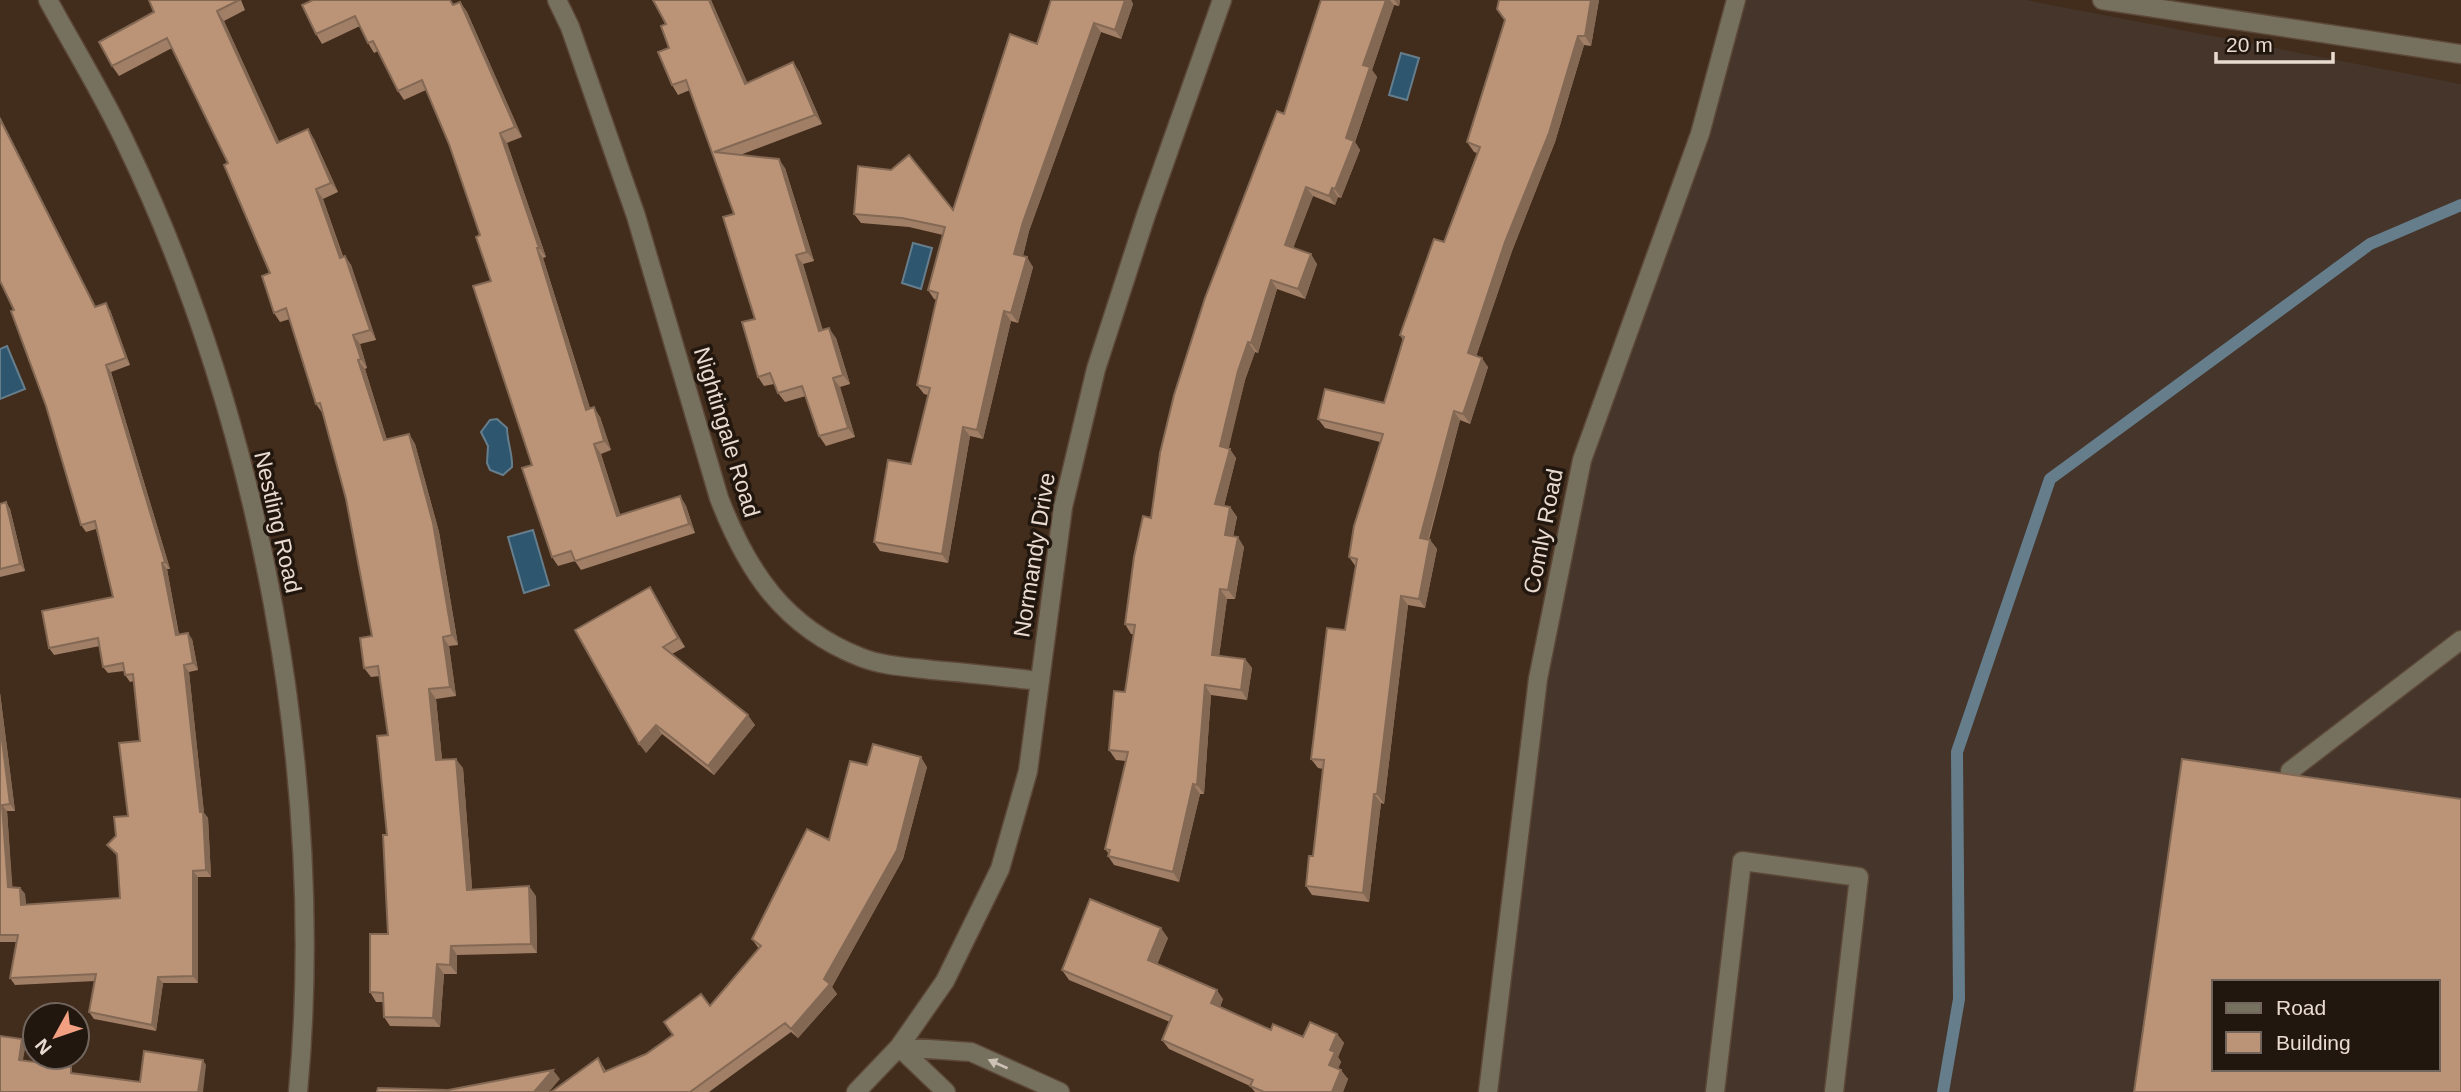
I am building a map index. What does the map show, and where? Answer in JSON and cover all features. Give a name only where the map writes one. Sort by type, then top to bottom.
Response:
[{"type":"street","name":"Nestling Road","points":[[48,0],[128,146],[196,312],[245,478],[274,619],[296,764],[305,926],[298,1092]]},
{"type":"street","name":"Nightingale Road","points":[[557,0],[570,27],[636,216],[719,498],[733,534],[755,575],[783,610],[827,641],[861,658],[893,665],[1040,681]]},
{"type":"street","name":"Normandy Drive","points":[[856,1092],[899,1047],[945,981],[1000,869],[1028,771],[1063,507],[1096,369],[1146,215],[1222,0]]},
{"type":"street","name":"Comly Road","points":[[1488,1092],[1538,679],[1582,460],[1700,134],[1736,0]]},
{"type":"street","points":[[2102,0],[2461,54]]},
{"type":"street","points":[[2290,771],[2461,640]]},
{"type":"street","points":[[1715,1092],[1742,861],[1859,877],[1834,1092]]},
{"type":"street","points":[[899,1047],[946,1092]]},
{"type":"street","points":[[899,1047],[971,1052],[1060,1092]]},
{"type":"shaded area","points":[[1736,0],[2026,0],[2461,84],[2461,1092],[1488,1092],[1538,679],[1582,460]]},
{"type":"water","points":[[1401,53],[1419,58],[1407,100],[1389,95]]},
{"type":"water","points":[[913,243],[932,248],[921,289],[902,283]]},
{"type":"water","points":[[7,346],[25,389],[0,399],[0,349]]},
{"type":"water","points":[[497,419],[507,428],[512,458],[512,467],[503,475],[490,470],[487,463],[488,446],[481,432],[490,420]]},
{"type":"water","points":[[533,530],[549,585],[524,593],[508,537]]},
{"type":"building","points":[[149,0],[239,0],[217,11],[277,143],[308,129],[331,183],[316,189],[340,258],[345,256],[370,330],[353,335],[361,359],[358,360],[384,440],[409,434],[433,523],[452,635],[443,637],[450,687],[429,689],[436,760],[456,759],[467,890],[529,886],[531,944],[451,946],[450,965],[437,964],[433,1018],[384,1017],[383,993],[370,992],[370,934],[388,934],[383,835],[387,835],[377,736],[388,735],[378,666],[364,668],[360,638],[372,636],[346,499],[320,403],[316,404],[286,308],[274,313],[262,276],[270,273],[224,165],[228,163],[167,38],[112,66],[99,42],[154,12]]},
{"type":"building","points":[[313,0],[450,0],[453,5],[460,2],[515,127],[500,133],[539,248],[586,410],[594,407],[604,441],[594,444],[617,516],[680,496],[689,524],[575,561],[571,551],[552,557],[522,468],[532,465],[473,286],[491,281],[476,237],[480,235],[449,144],[422,80],[398,91],[373,41],[368,43],[355,16],[316,34],[302,5]]},
{"type":"building","points":[[653,0],[709,0],[745,84],[793,62],[815,115],[714,152],[779,159],[807,252],[796,255],[819,331],[829,328],[843,375],[833,378],[848,428],[819,436],[802,386],[778,393],[770,373],[758,377],[742,322],[755,319],[723,217],[734,214],[686,80],[672,85],[658,52],[669,48],[661,26],[666,24]]},
{"type":"building","points":[[1051,0],[1125,0],[1115,30],[1094,23],[1023,222],[1014,254],[1027,257],[1011,313],[1004,311],[977,430],[963,427],[942,554],[874,542],[888,460],[911,464],[930,388],[917,385],[938,293],[928,290],[945,227],[902,218],[854,214],[858,166],[891,170],[909,155],[953,210],[1010,34],[1037,44]]},
{"type":"building","points":[[1321,0],[1386,0],[1363,65],[1370,67],[1346,138],[1354,141],[1335,189],[1332,188],[1329,196],[1306,187],[1285,245],[1311,254],[1298,289],[1271,280],[1251,343],[1248,342],[1238,371],[1220,446],[1230,449],[1215,504],[1230,507],[1225,535],[1238,537],[1228,590],[1220,589],[1212,655],[1245,659],[1241,690],[1205,685],[1197,785],[1193,784],[1173,872],[1108,856],[1110,850],[1105,849],[1128,752],[1109,750],[1114,691],[1125,692],[1135,625],[1125,624],[1134,557],[1143,516],[1151,518],[1160,453],[1174,395],[1205,298],[1277,111],[1284,114]]},
{"type":"building","points":[[1499,0],[1591,0],[1585,36],[1578,36],[1549,133],[1505,242],[1468,353],[1482,358],[1463,414],[1454,411],[1420,538],[1430,540],[1419,599],[1401,596],[1363,893],[1306,886],[1309,856],[1313,856],[1324,760],[1311,759],[1327,628],[1345,630],[1357,559],[1349,557],[1354,526],[1383,434],[1318,419],[1325,389],[1384,403],[1404,337],[1400,335],[1434,239],[1444,242],[1480,147],[1467,142],[1505,20],[1497,9]]},
{"type":"building","points":[[0,119],[95,307],[106,303],[126,358],[106,365],[165,562],[162,563],[176,635],[188,633],[193,663],[184,665],[200,812],[203,812],[206,870],[193,871],[193,976],[158,977],[152,1025],[91,1012],[96,974],[10,978],[18,935],[0,935],[0,724],[10,804],[2,805],[8,887],[20,888],[21,905],[120,898],[117,854],[107,845],[116,836],[114,817],[128,816],[119,743],[140,741],[133,674],[125,675],[123,663],[103,667],[98,638],[49,648],[42,611],[113,597],[95,521],[81,525],[46,406],[11,311],[14,310],[0,281]]},
{"type":"building","points":[[6,502],[20,564],[0,569],[0,504]]},
{"type":"building","points":[[650,587],[678,638],[663,647],[748,715],[708,766],[656,725],[639,744],[575,630]]},
{"type":"building","points":[[873,744],[921,757],[897,850],[824,979],[830,984],[791,1029],[785,1023],[690,1092],[551,1092],[598,1058],[604,1072],[646,1054],[673,1035],[664,1022],[701,994],[710,1006],[761,946],[752,939],[807,829],[829,840],[850,761],[867,765]]},
{"type":"building","points":[[2182,759],[2461,799],[2461,1092],[2134,1092]]},
{"type":"building","points":[[1090,899],[1161,928],[1148,960],[1217,990],[1211,1003],[1271,1030],[1273,1024],[1303,1037],[1310,1022],[1337,1034],[1330,1050],[1335,1052],[1329,1065],[1341,1070],[1332,1092],[1264,1092],[1250,1086],[1253,1080],[1162,1040],[1172,1016],[1062,970]]},
{"type":"building","points":[[0,1036],[21,1039],[21,1071],[71,1071],[140,1082],[144,1051],[203,1060],[198,1092],[0,1092]]},
{"type":"building","points":[[553,1070],[534,1092],[377,1092],[378,1088],[448,1090]]},
{"type":"waterway","points":[[1943,1092],[1959,999],[1957,752],[2050,479],[2370,244],[2461,205]]}]
